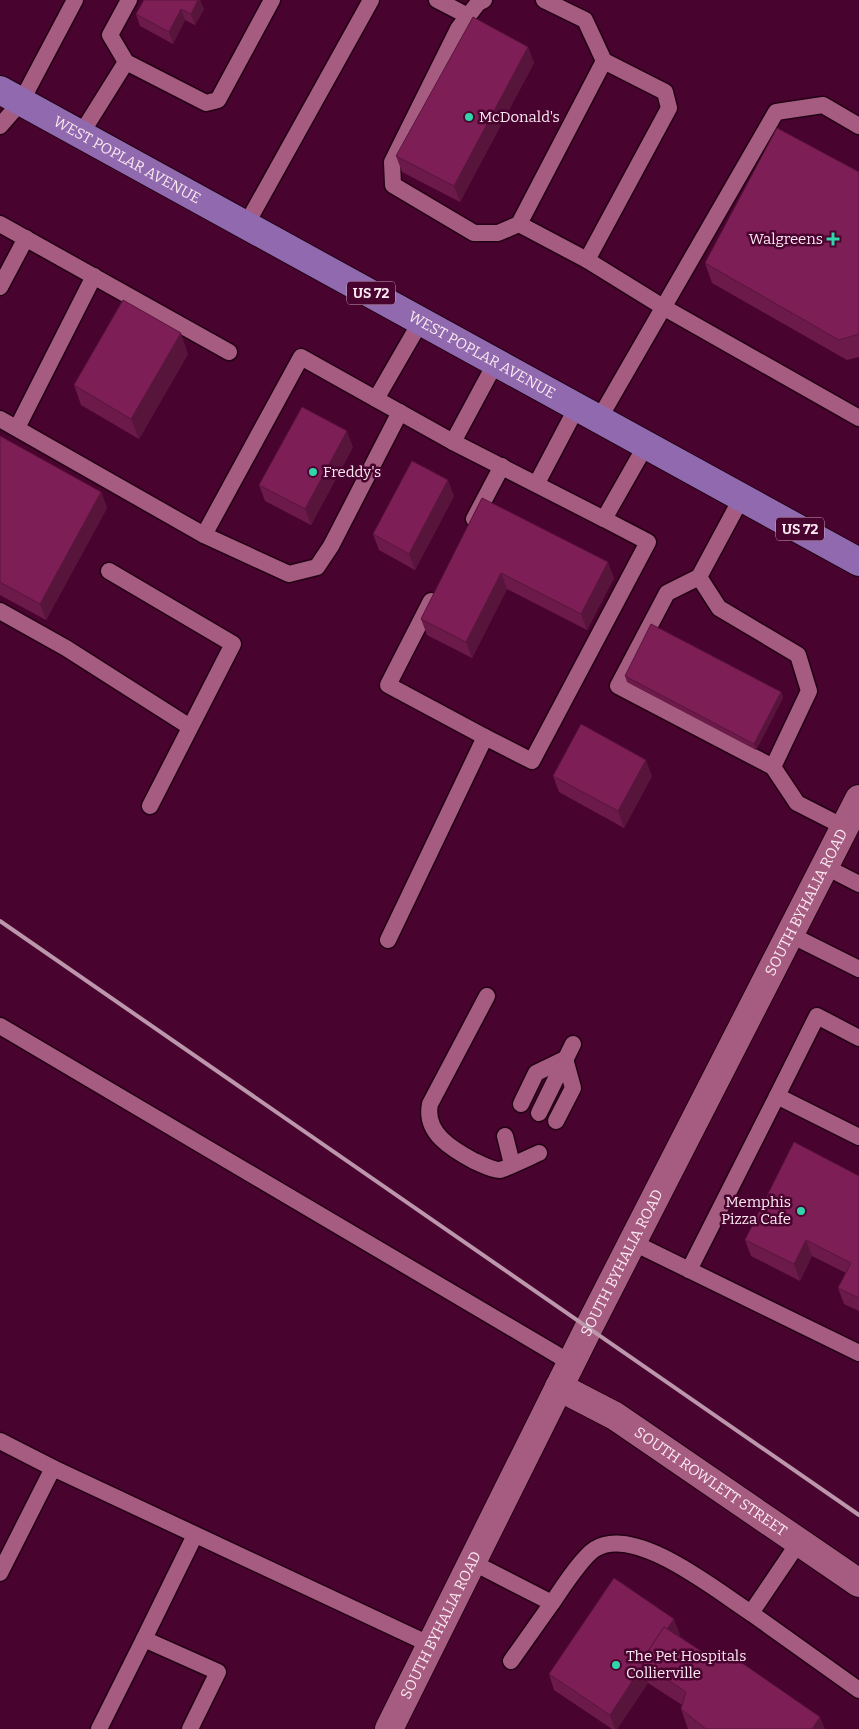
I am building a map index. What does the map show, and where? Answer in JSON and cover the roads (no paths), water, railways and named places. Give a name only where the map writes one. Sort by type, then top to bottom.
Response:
[{"type":"main road","name":"WEST POPLAR AVENUE","points":[[11,96],[859,562]]},
{"type":"main road","name":"SOUTH BYHALIA ROAD","points":[[389,1729],[632,1242],[859,799]]},
{"type":"main road","name":"SOUTH ROWLETT STREET","points":[[559,1387],[615,1416],[859,1583]]},
{"type":"lane","points":[[0,126],[11,96],[75,0]]},
{"type":"lane","points":[[129,0],[110,35],[126,62],[206,103],[218,100],[272,0]]},
{"type":"lane","points":[[246,225],[371,0]]},
{"type":"lane","points":[[437,0],[468,16]]},
{"type":"lane","points":[[484,0],[478,3],[458,29],[392,162],[393,185],[474,233],[498,233],[519,224],[604,61]]},
{"type":"lane","points":[[544,0],[585,20],[604,61],[665,92],[669,108],[587,260]]},
{"type":"lane","points":[[81,134],[126,62]]},
{"type":"lane","points":[[537,483],[663,307],[776,112],[823,105],[859,126]]},
{"type":"lane","points":[[0,224],[229,352]]},
{"type":"lane","points":[[519,224],[587,260],[663,307],[859,418]]},
{"type":"lane","points":[[0,287],[26,238]]},
{"type":"lane","points":[[17,428],[94,276]]},
{"type":"lane","points":[[376,399],[421,321]]},
{"type":"lane","points":[[204,535],[301,357],[453,442],[537,483],[648,542],[532,761],[388,685],[438,588]]},
{"type":"lane","points":[[453,442],[496,362]]},
{"type":"lane","points":[[0,419],[204,535],[289,574],[317,567],[331,546],[400,412]]},
{"type":"lane","points":[[604,519],[646,445]]},
{"type":"lane","points":[[465,536],[502,466]]},
{"type":"lane","points":[[742,497],[699,577],[667,593],[618,686],[773,767],[797,803],[844,827]]},
{"type":"lane","points":[[109,571],[233,644],[150,806]]},
{"type":"lane","points":[[699,577],[719,608],[798,655],[809,691],[773,767]]},
{"type":"lane","points":[[0,611],[66,648],[190,727]]},
{"type":"lane","points":[[388,940],[485,737]]},
{"type":"lane","points":[[824,866],[859,884]]},
{"type":"lane","points":[[789,934],[859,969]]},
{"type":"lane","points":[[487,996],[430,1104],[428,1114],[431,1125],[453,1150],[486,1167],[500,1170],[539,1154]]},
{"type":"lane","points":[[689,1270],[817,1016],[859,1038]]},
{"type":"lane","points":[[0,1026],[571,1363]]},
{"type":"lane","points":[[538,1113],[573,1044]]},
{"type":"lane","points":[[521,1104],[536,1073],[565,1059]]},
{"type":"lane","points":[[556,1121],[573,1088],[565,1059]]},
{"type":"lane","points":[[777,1096],[859,1137]]},
{"type":"lane","points":[[505,1136],[512,1164]]},
{"type":"lane","points":[[512,1164],[523,1144]]},
{"type":"lane","points":[[632,1242],[859,1353]]},
{"type":"lane","points":[[0,1441],[53,1468],[431,1645]]},
{"type":"lane","points":[[0,1573],[53,1468]]},
{"type":"lane","points":[[99,1729],[195,1535]]},
{"type":"lane","points":[[750,1613],[798,1542]]},
{"type":"lane","points":[[511,1661],[579,1565],[594,1549],[613,1543],[632,1545],[672,1560],[859,1690]]},
{"type":"lane","points":[[472,1562],[552,1603]]},
{"type":"lane","points":[[144,1639],[218,1672],[190,1729]]},
{"type":"railway","points":[[0,921],[859,1515]]},
{"type":"place","name":"McDonald's","points":[[469,117]]},
{"type":"place","name":"Walgreens","points":[[833,239]]},
{"type":"place","name":"Freddy's","points":[[313,472]]},
{"type":"place","name":"Memphis Pizza Cafe","points":[[801,1211]]},
{"type":"place","name":"The Pet Hospitals Collierville","points":[[616,1665]]}]
